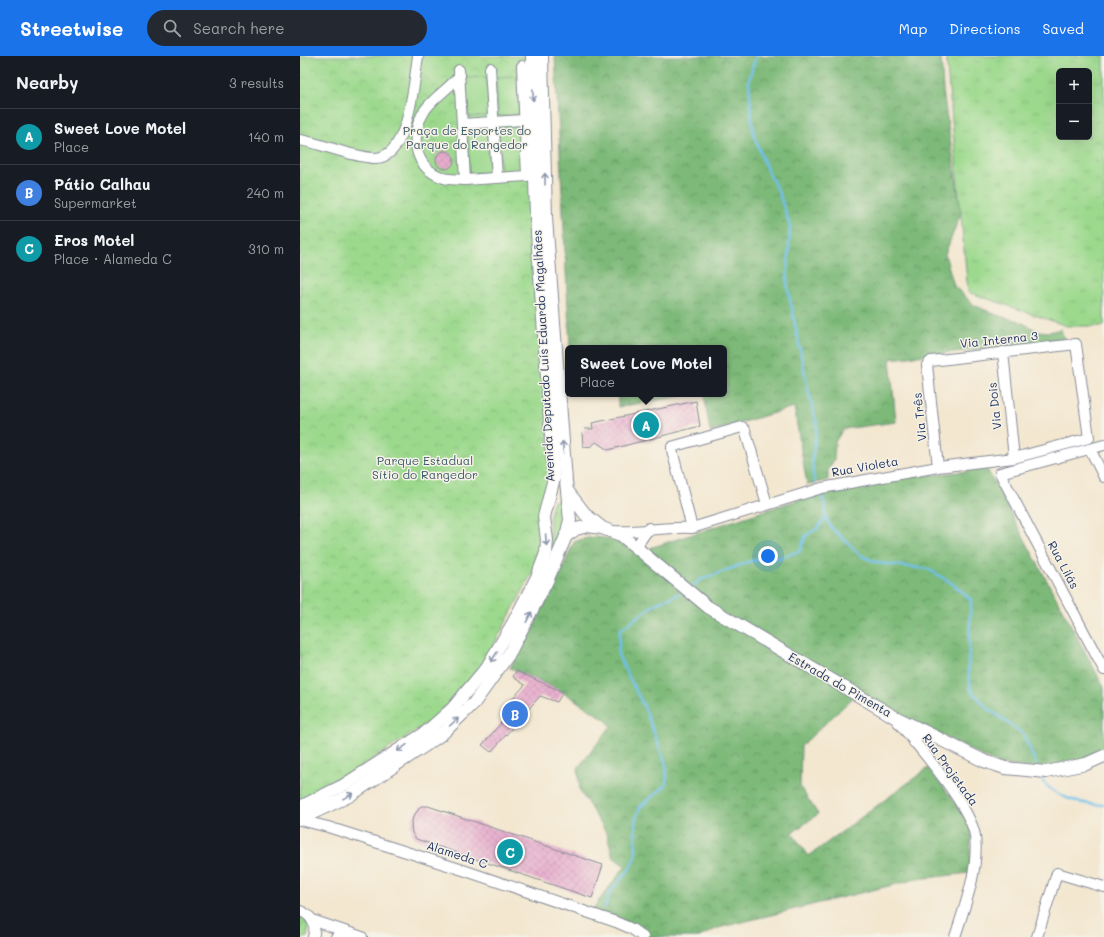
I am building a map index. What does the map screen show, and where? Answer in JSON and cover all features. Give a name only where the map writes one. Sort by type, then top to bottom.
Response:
[{"type":"main road","name":"Avenida Deputado Luís Eduardo Magalhães","points":[[300,807],[344,785],[425,733],[452,709],[467,693],[498,651],[537,576],[547,547],[544,517],[554,478],[536,218],[532,56]]},
{"type":"main road","name":"Avenida Deputado Luís Eduardo Magalhães","points":[[300,820],[322,810],[367,785],[443,733],[474,703],[509,654],[547,581],[566,536],[569,523],[570,506],[566,486],[546,218],[542,56]]},
{"type":"main road","name":"Estrada do Pimenta","points":[[566,486],[579,507],[608,529],[628,539],[683,588],[708,607],[893,716],[991,764],[1024,771],[1046,772],[1063,770],[1086,764],[1104,756]]},
{"type":"main road","points":[[548,502],[553,496],[560,496],[566,500],[570,506]]},
{"type":"main road","name":"Estrada do Pimenta","points":[[566,536],[583,527],[608,529]]},
{"type":"main road","points":[[915,742],[916,734],[927,733]]},
{"type":"street","points":[[300,140],[366,157],[383,157],[392,152],[400,141],[406,124],[418,56]]},
{"type":"street","points":[[465,180],[460,72],[449,88],[425,110],[418,125],[415,144],[417,154],[423,166],[433,173],[445,178],[465,180],[527,176],[522,66]]},
{"type":"street","points":[[490,68],[497,178]]},
{"type":"street","points":[[462,124],[524,120]]},
{"type":"street","name":"Via Interna 3","points":[[927,365],[931,361],[1076,344],[1088,438]]},
{"type":"street","name":"Via Dois","points":[[1003,352],[1014,458]]},
{"type":"street","name":"Via Três","points":[[927,365],[938,467]]},
{"type":"street","points":[[692,528],[672,450],[672,447],[675,446],[742,427],[745,430],[767,504]]},
{"type":"street","name":"Rua Violeta","points":[[608,529],[629,531],[649,528],[692,528],[822,488],[938,467],[1014,458],[1088,438]]},
{"type":"street","points":[[1104,445],[1090,449],[1104,477]]},
{"type":"street","name":"Rua Lilás","points":[[1090,449],[1000,472],[1104,670]]},
{"type":"street","points":[[638,548],[640,541],[649,528]]},
{"type":"street","name":"Rua Projetada","points":[[893,716],[915,742],[961,804],[972,824],[975,836],[974,867],[955,937]]},
{"type":"street","points":[[322,810],[320,820],[328,827]]},
{"type":"street","name":"Alameda C","points":[[300,820],[328,827],[616,922],[632,929],[643,937]]},
{"type":"street","points":[[1037,937],[1057,873],[1104,887]]},
{"type":"street","points":[[300,911],[308,915],[312,920],[314,926],[313,937]]},
{"type":"street","points":[[312,920],[362,937]]},
{"type":"street","points":[[336,937],[362,937]]},
{"type":"green space","name":"Parque Estadual Sítio do Rangedor","points":[[300,56],[526,56],[551,478],[541,525],[539,560],[481,669],[434,719],[327,789],[300,801]]},
{"type":"green space","points":[[555,56],[941,56],[943,91],[961,213],[945,254],[954,286],[974,305],[999,316],[1019,321],[1038,331],[1049,332],[1061,329],[1064,340],[890,359],[896,422],[843,429],[835,442],[834,460],[828,470],[828,480],[807,485],[794,407],[710,432],[704,397],[727,397],[727,345],[570,345]]},
{"type":"green space","points":[[946,56],[1104,56],[1104,326],[1067,326],[968,292]]},
{"type":"green space","points":[[518,76],[520,115],[498,116],[496,77]]},
{"type":"green space","points":[[487,77],[489,116],[467,117],[465,78]]},
{"type":"green space","points":[[520,125],[522,173],[501,174],[498,127]]},
{"type":"green space","points":[[487,128],[490,172],[469,173],[467,129]]},
{"type":"green space","points":[[618,397],[676,397],[618,407]]},
{"type":"green space","points":[[987,469],[1104,687],[1104,750],[1074,762],[1047,769],[1000,765],[858,693],[801,746],[800,787],[818,814],[792,833],[809,856],[928,768],[966,816],[971,830],[970,873],[917,879],[718,928],[699,937],[650,937],[634,925],[592,910],[625,866],[613,857],[607,834],[580,791],[578,768],[611,726],[607,721],[563,692],[510,668],[555,586],[574,542],[599,537],[622,544],[638,554],[653,547],[810,496],[901,478]]},
{"type":"green space","points":[[558,500],[562,502],[564,518],[548,567],[550,516],[553,502]]},
{"type":"green space","points":[[300,916],[305,919],[309,926],[307,937],[300,937]]},
{"type":"building","points":[[441,151],[449,151],[454,156],[452,167],[449,169],[441,169],[436,164],[436,156]]},
{"type":"building","points":[[696,401],[700,426],[608,450],[596,442],[592,446],[583,447],[582,432],[585,429],[593,429],[592,423]]},
{"type":"building","points":[[516,671],[563,692],[557,702],[540,696],[491,752],[482,745],[507,716],[501,711],[525,685],[513,677]]},
{"type":"building","points":[[421,806],[428,806],[603,865],[592,898],[416,839],[412,833],[411,826],[413,817]]},
{"type":"waterway","points":[[756,56],[749,79],[754,136],[767,170],[779,193],[790,226],[787,284],[808,390],[817,425],[812,460],[815,482]]},
{"type":"waterway","points":[[693,586],[700,580],[751,561],[779,558],[800,551],[806,535],[817,529],[826,517],[825,506],[821,495]]},
{"type":"waterway","points":[[826,517],[830,526],[860,555],[878,563],[928,569],[953,584],[971,600],[968,667],[971,691],[990,710],[1023,734],[1036,764]]},
{"type":"waterway","points":[[605,907],[609,893],[629,870],[636,855],[635,821],[640,807],[665,786],[667,777],[666,765],[645,709],[618,655],[620,630],[655,604],[679,594]]},
{"type":"waterway","points":[[1041,777],[1045,784],[1060,795],[1078,801],[1096,805],[1104,805]]},
{"type":"place","name":"Sweet Love Motel","points":[[646,425]]},
{"type":"place","name":"Pátio Calhau","points":[[515,714]]},
{"type":"place","name":"Eros Motel","points":[[510,852]]},
{"type":"park label","name":"Praça de Esportes do Parque do Rangedor","points":[[467,138]]}]
